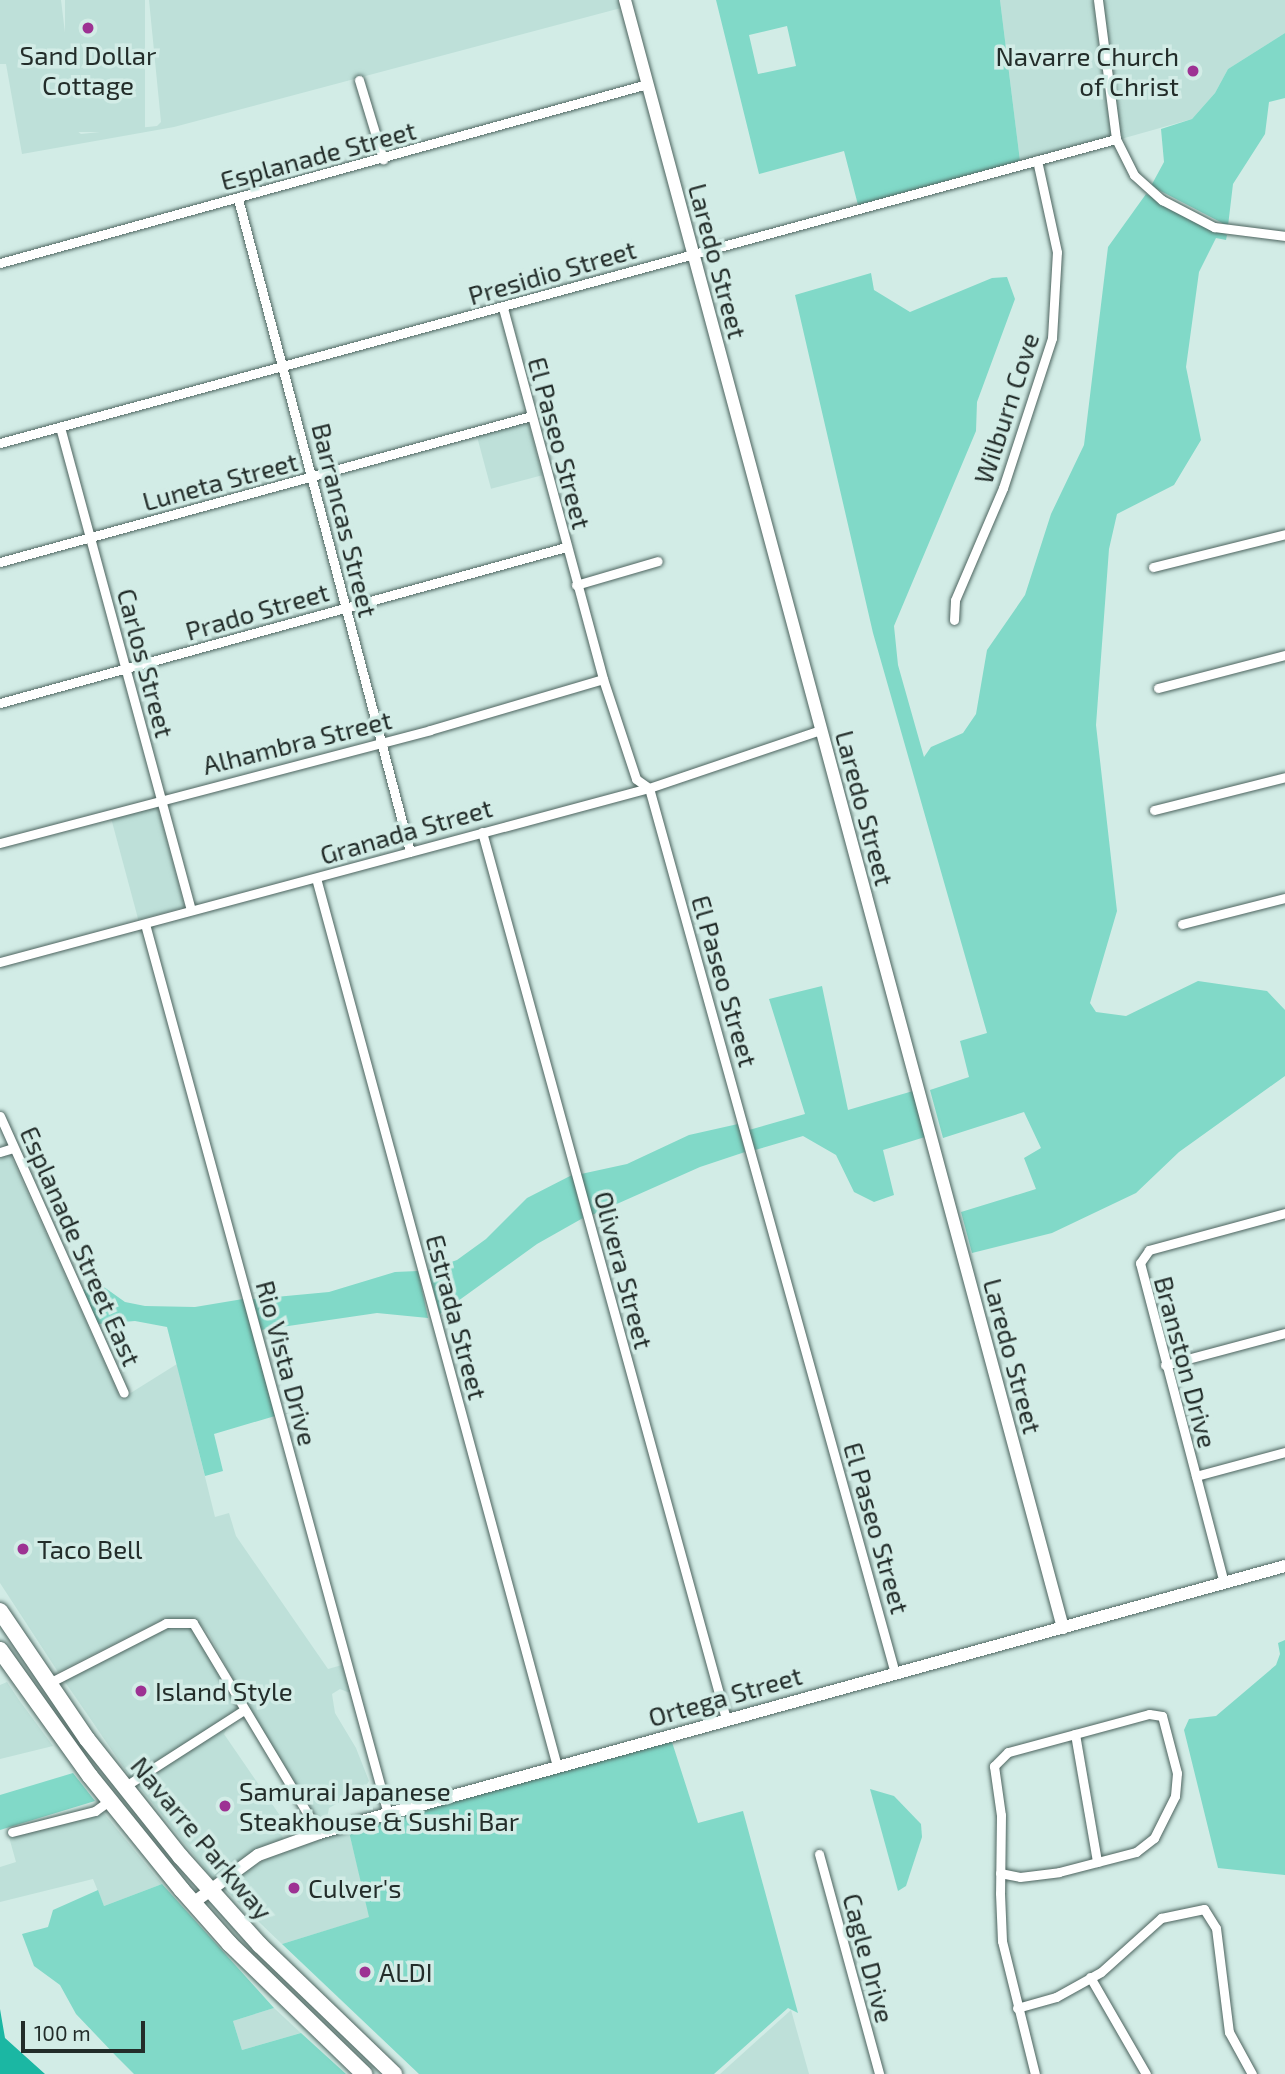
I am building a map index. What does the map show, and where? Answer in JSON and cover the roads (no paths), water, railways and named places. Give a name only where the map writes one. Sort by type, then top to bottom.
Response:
[{"type":"highway","name":"Navarre Parkway","points":[[0,1611],[47,1684],[124,1787],[208,1888],[394,2074]]},
{"type":"highway","name":"Navarre Parkway","points":[[0,1650],[109,1801],[193,1903],[364,2074]]},
{"type":"street","name":"Laredo Street","points":[[625,0],[1063,1628]]},
{"type":"street","points":[[1098,0],[1116,139],[1134,175],[1162,200],[1214,227],[1285,236]]},
{"type":"street","points":[[359,80],[383,159]]},
{"type":"street","name":"Esplanade Street","points":[[0,263],[383,159],[647,83]]},
{"type":"street","name":"Presidio Street","points":[[0,443],[1116,139]]},
{"type":"street","name":"Wilburn Cove","points":[[954,620],[955,600],[1003,488],[1052,338],[1057,252],[1037,160]]},
{"type":"street","name":"Barrancas Street","points":[[238,199],[410,852]]},
{"type":"street","name":"El Paseo Street","points":[[503,308],[603,678],[636,779],[649,788],[895,1673]]},
{"type":"street","name":"Luneta Street","points":[[0,562],[531,416]]},
{"type":"street","name":"Carlos Street","points":[[60,427],[191,910]]},
{"type":"street","points":[[1153,567],[1285,534]]},
{"type":"street","name":"Prado Street","points":[[0,703],[566,547]]},
{"type":"street","points":[[576,585],[658,561]]},
{"type":"street","points":[[1158,688],[1285,655]]},
{"type":"street","name":"Alhambra Street","points":[[0,843],[380,742],[603,678]]},
{"type":"street","name":"Granada Street","points":[[0,962],[649,788],[820,730]]},
{"type":"street","points":[[1154,810],[1285,777]]},
{"type":"street","name":"Olivera Street","points":[[482,832],[726,1719]]},
{"type":"street","name":"Estrada Street","points":[[316,878],[557,1766]]},
{"type":"street","points":[[1182,924],[1285,898]]},
{"type":"street","name":"Rio Vista Drive","points":[[145,924],[388,1814]]},
{"type":"street","name":"Esplanade Street East","points":[[0,1116],[124,1394]]},
{"type":"street","points":[[0,1152],[13,1148]]},
{"type":"street","name":"Branston Drive","points":[[1224,1583],[1139,1269],[1149,1250],[1285,1213]]},
{"type":"street","points":[[1166,1365],[1285,1332]]},
{"type":"street","points":[[1196,1476],[1285,1452]]},
{"type":"street","name":"Ortega Street","points":[[193,1903],[208,1888],[258,1855],[319,1833],[1285,1566]]},
{"type":"street","points":[[47,1684],[166,1623],[183,1620],[192,1623],[205,1636],[244,1710],[319,1833]]},
{"type":"street","points":[[124,1787],[244,1710]]},
{"type":"street","points":[[1000,1873],[1037,1877],[1136,1852],[1154,1838],[1175,1796],[1177,1773],[1165,1723],[1157,1713],[1008,1752],[996,1761],[1002,1941],[1012,1991],[1035,2074]]},
{"type":"street","points":[[1075,1734],[1097,1862]]},
{"type":"street","points":[[12,1832],[95,1811],[109,1801]]},
{"type":"street","name":"Cagle Drive","points":[[819,1854],[879,2074]]},
{"type":"street","points":[[1017,2008],[1056,1997],[1090,1978],[1161,1918],[1204,1909],[1216,1928],[1229,2032],[1252,2074]]},
{"type":"street","points":[[1090,1978],[1146,2074]]},
{"type":"place","name":"Sand Dollar Cottage","points":[[88,28]]},
{"type":"place","name":"Navarre Church of Christ","points":[[1193,71]]},
{"type":"place","name":"Taco Bell","points":[[23,1549]]},
{"type":"place","name":"Island Style","points":[[141,1691]]},
{"type":"place","name":"Samurai Japanese Steakhouse & Sushi Bar","points":[[225,1806]]},
{"type":"place","name":"Culver's","points":[[294,1888]]},
{"type":"place","name":"ALDI","points":[[365,1972]]}]
